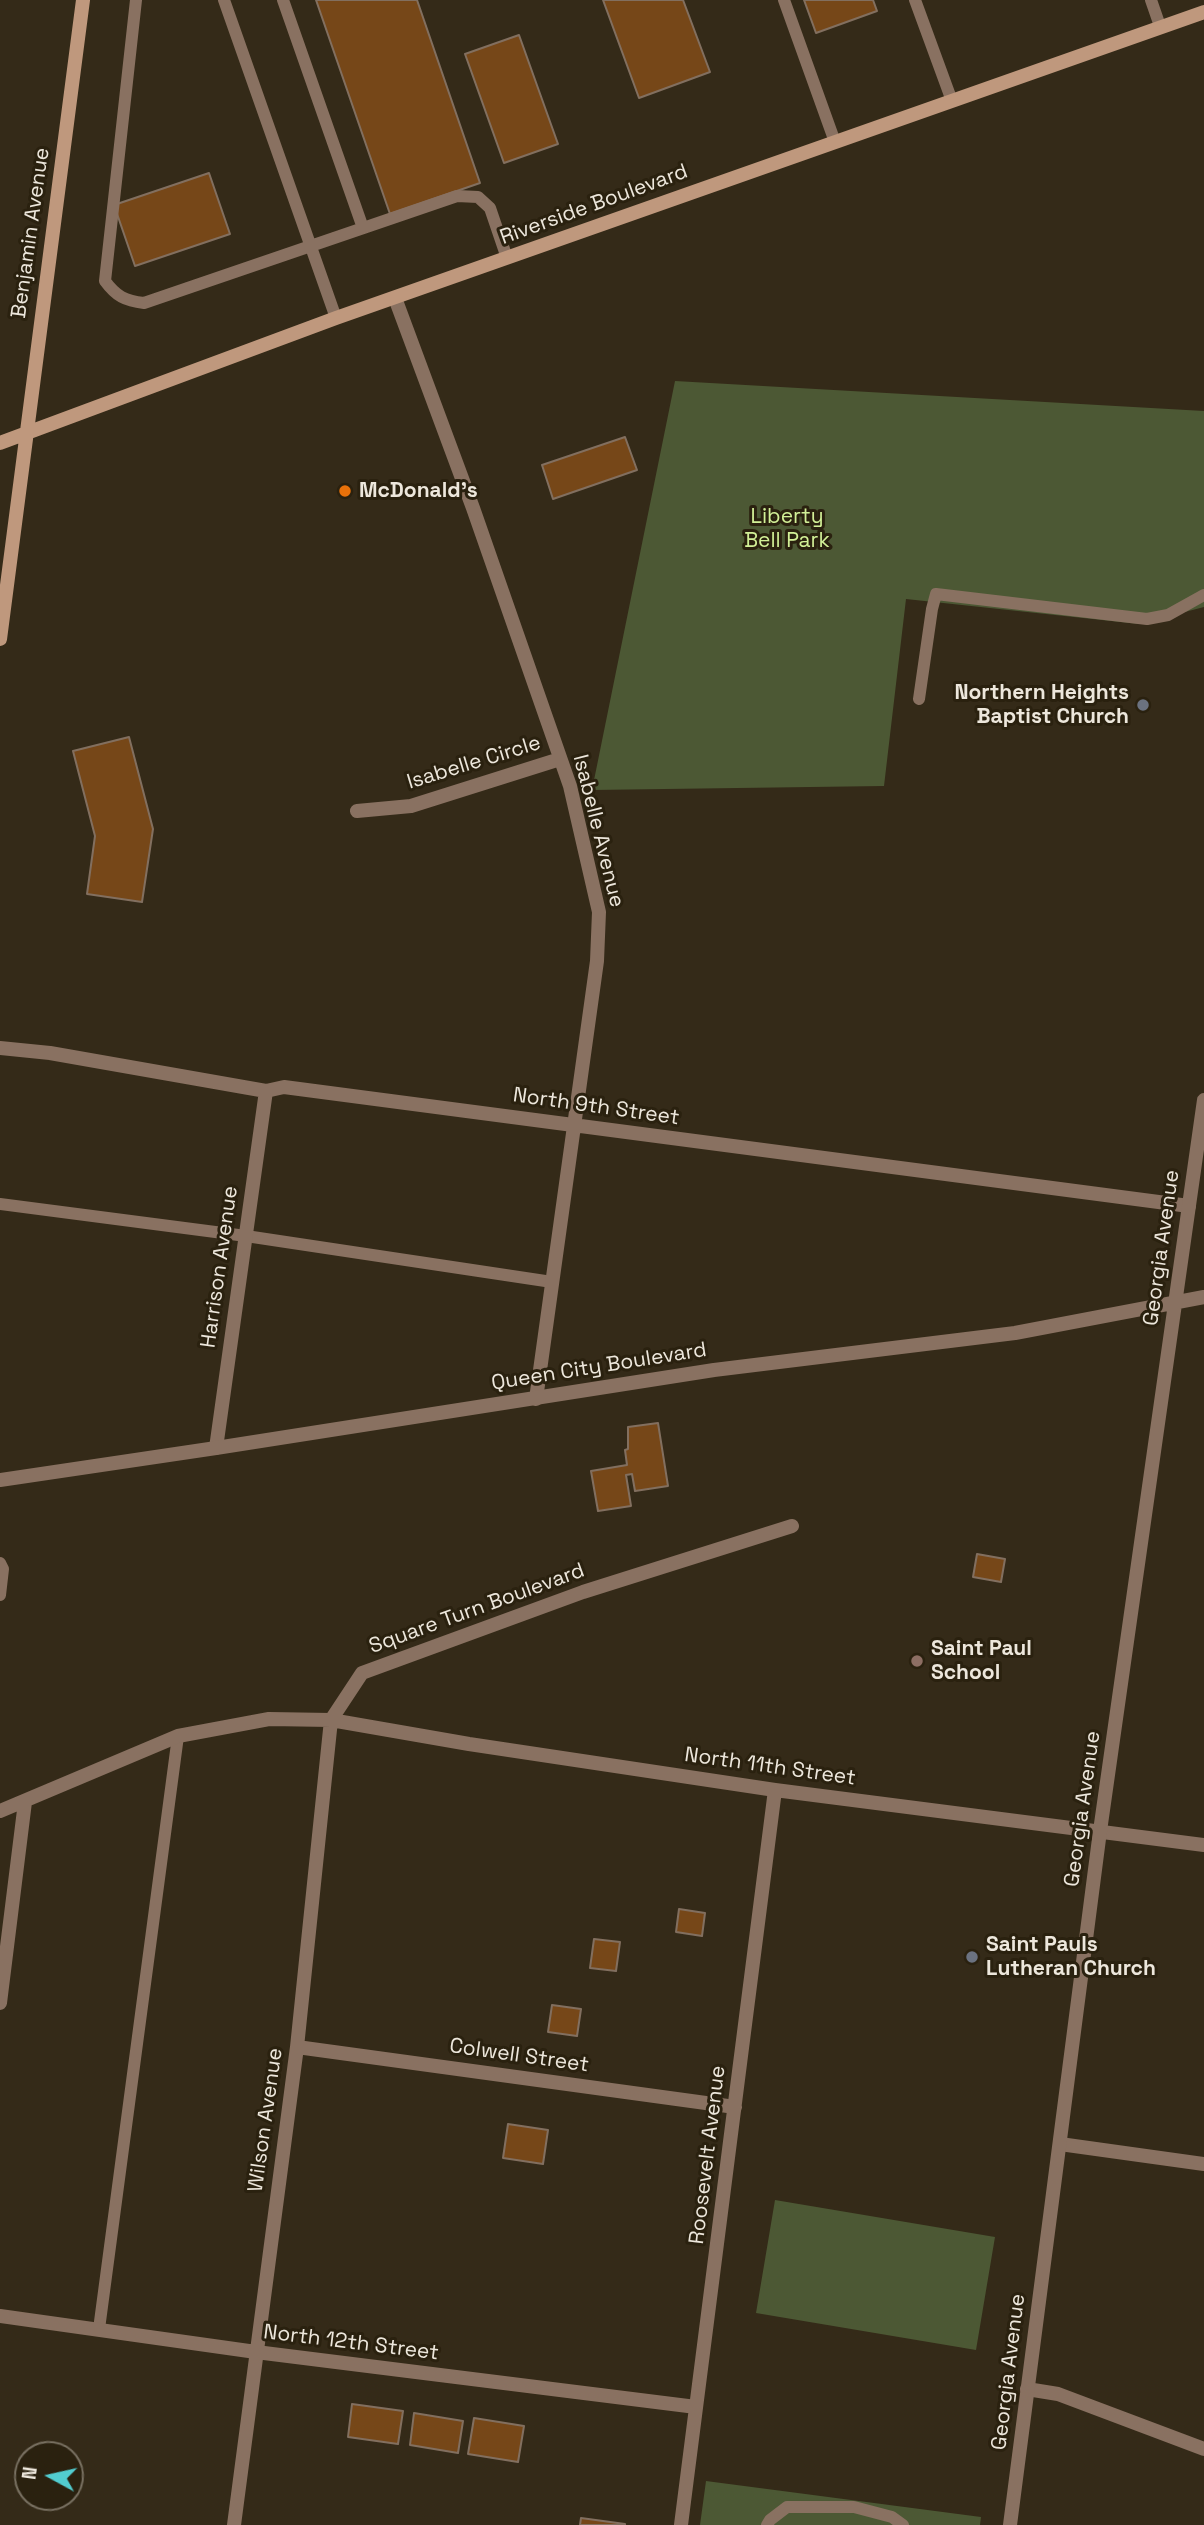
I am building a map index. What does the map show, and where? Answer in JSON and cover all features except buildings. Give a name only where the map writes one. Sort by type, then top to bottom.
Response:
[{"type":"main road","name":"Benjamin Avenue","points":[[0,639],[4,584],[83,0]]},
{"type":"main road","name":"Riverside Boulevard","points":[[0,443],[335,318],[1204,12]]},
{"type":"street","name":"Isabelle Avenue","points":[[395,298],[473,508],[570,786],[599,912],[597,961],[536,1399]]},
{"type":"street","name":"Isabelle Circle","points":[[357,811],[411,806],[560,759]]},
{"type":"street","name":"North 9th Street","points":[[0,1048],[50,1053],[266,1091],[284,1087],[1189,1206]]},
{"type":"street","name":"Harrison Avenue","points":[[216,1448],[266,1091]]},
{"type":"street","name":"Georgia Avenue","points":[[1010,2525],[1100,1831],[1204,1100]]},
{"type":"street","name":"Queen City Boulevard","points":[[0,1480],[714,1370],[1015,1333],[1204,1297]]},
{"type":"street","name":"Square Turn Boulevard","points":[[331,1720],[362,1673],[583,1592],[792,1526]]},
{"type":"street","points":[[0,1811],[178,1735],[269,1719],[331,1720]]},
{"type":"street","name":"North 11th Street","points":[[331,1720],[469,1744],[775,1790],[1204,1845]]},
{"type":"street","name":"Wilson Avenue","points":[[234,2525],[298,2047],[331,1720]]},
{"type":"street","name":"Roosevelt Avenue","points":[[681,2525],[775,1790]]},
{"type":"street","points":[[0,2003],[25,1802]]},
{"type":"street","name":"Colwell Street","points":[[298,2047],[735,2107]]},
{"type":"street","points":[[1060,2144],[1204,2164]]},
{"type":"street","name":"North 12th Street","points":[[0,2316],[256,2353],[696,2407]]},
{"type":"street","points":[[1027,2389],[1058,2394],[1204,2449]]},
{"type":"lane","points":[[136,0],[105,281],[114,293],[127,301],[144,303],[457,197],[478,197],[490,208],[507,258]]},
{"type":"lane","points":[[224,0],[335,318]]},
{"type":"lane","points":[[283,0],[363,228]]},
{"type":"lane","points":[[784,0],[835,142]]},
{"type":"lane","points":[[915,0],[952,101]]},
{"type":"lane","points":[[1150,0],[1160,26]]},
{"type":"lane","points":[[919,699],[936,594],[1147,619],[1168,615],[1204,595]]},
{"type":"lane","points":[[0,1204],[246,1236],[552,1282]]},
{"type":"lane","points":[[0,1563],[4,1569],[0,1595]]},
{"type":"lane","points":[[99,2329],[178,1735]]},
{"type":"lane","points":[[767,2525],[787,2507],[854,2507],[892,2517],[903,2525]]},
{"type":"green space","name":"Liberty Bell Park","points":[[675,381],[1204,411],[1204,607],[1139,624],[906,599],[884,786],[592,790]]},
{"type":"green space","points":[[775,2200],[995,2237],[976,2350],[756,2313]]},
{"type":"green space","points":[[706,2481],[981,2517],[980,2525],[700,2525]]},
{"type":"place","name":"McDonald's","points":[[345,491]]},
{"type":"place","name":"Northern Heights Baptist Church","points":[[1143,705]]},
{"type":"place","name":"Saint Paul School","points":[[917,1661]]},
{"type":"place","name":"Saint Pauls Lutheran Church","points":[[972,1957]]}]
